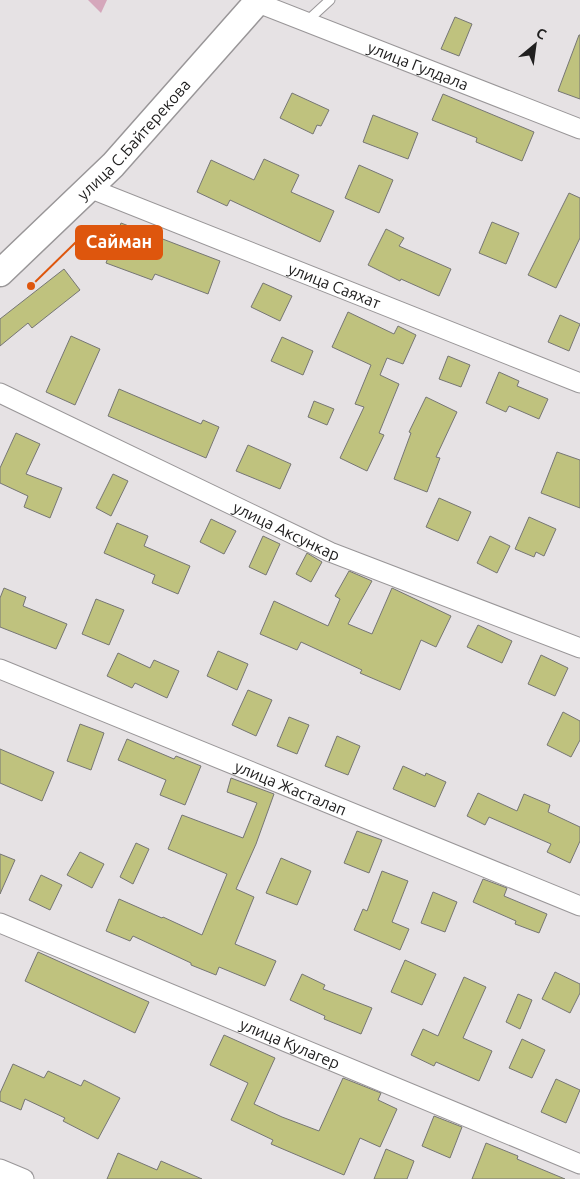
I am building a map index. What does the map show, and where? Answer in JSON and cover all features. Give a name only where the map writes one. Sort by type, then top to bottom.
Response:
[{"type":"main road","name":"улица С.Байтерекова","points":[[0,272],[113,165],[259,2]]},
{"type":"street","name":"улица Гулдала","points":[[259,2],[305,22],[580,129]]},
{"type":"street","name":"улица Саяхат","points":[[89,188],[580,383]]},
{"type":"street","name":"улица Аксункар","points":[[0,393],[330,552],[580,648]]},
{"type":"street","name":"улица Жасталап","points":[[0,669],[580,906]]},
{"type":"street","name":"улица Кулагер","points":[[0,923],[580,1164]]},
{"type":"street","points":[[0,1169],[24,1179]]},
{"type":"lane","points":[[305,22],[330,0]]},
{"type":"shaded area","points":[[88,0],[107,0],[101,13]]},
{"type":"building","points":[[455,17],[472,24],[459,56],[441,49]]},
{"type":"building","points":[[580,35],[580,99],[558,91]]},
{"type":"building","points":[[292,93],[329,110],[321,126],[317,125],[313,134],[280,118]]},
{"type":"building","points":[[443,94],[534,132],[522,161],[476,142],[477,138],[432,120]]},
{"type":"building","points":[[373,115],[418,133],[408,159],[363,142]]},
{"type":"building","points":[[264,159],[299,175],[291,192],[334,211],[320,242],[230,200],[227,206],[197,192],[211,160],[254,180]]},
{"type":"building","points":[[359,165],[393,180],[379,213],[345,198]]},
{"type":"building","points":[[569,193],[580,198],[580,238],[556,288],[528,275]]},
{"type":"building","points":[[492,222],[519,233],[506,264],[479,253]]},
{"type":"building","points":[[121,223],[220,261],[208,294],[155,274],[152,280],[106,263]]},
{"type":"building","points":[[386,229],[404,238],[399,246],[451,269],[439,296],[401,279],[400,281],[368,265]]},
{"type":"building","points":[[64,269],[80,290],[32,328],[28,323],[0,346],[0,319]]},
{"type":"building","points":[[263,283],[292,296],[280,321],[251,307]]},
{"type":"building","points":[[348,312],[394,334],[398,326],[416,335],[403,364],[387,358],[380,375],[399,384],[379,433],[384,435],[367,471],[340,458],[364,407],[355,404],[371,365],[332,347]]},
{"type":"building","points":[[560,315],[580,324],[569,351],[548,342]]},
{"type":"building","points":[[71,336],[100,349],[75,405],[46,392]]},
{"type":"building","points":[[282,337],[313,351],[303,375],[271,361]]},
{"type":"building","points":[[448,356],[470,365],[461,387],[439,379]]},
{"type":"building","points":[[499,372],[519,381],[517,386],[548,399],[539,419],[509,406],[506,412],[486,403]]},
{"type":"building","points":[[119,389],[201,424],[203,420],[219,427],[206,458],[108,416]]},
{"type":"building","points":[[426,397],[457,412],[436,457],[440,458],[427,492],[394,479],[411,433],[409,432]]},
{"type":"building","points":[[314,401],[334,409],[327,425],[308,417]]},
{"type":"building","points":[[16,433],[40,444],[26,474],[62,488],[50,518],[24,507],[28,496],[0,483],[0,468]]},
{"type":"building","points":[[248,445],[291,464],[280,489],[236,471]]},
{"type":"building","points":[[557,452],[580,460],[580,508],[541,493]]},
{"type":"building","points":[[113,474],[128,481],[111,516],[96,508]]},
{"type":"building","points":[[439,498],[471,512],[458,541],[426,527]]},
{"type":"building","points":[[529,517],[556,529],[544,556],[536,552],[534,557],[515,549]]},
{"type":"building","points":[[211,519],[236,531],[224,554],[200,542]]},
{"type":"building","points":[[117,523],[148,536],[144,546],[190,566],[178,594],[152,583],[155,575],[104,553]]},
{"type":"building","points":[[263,536],[280,544],[266,575],[249,567]]},
{"type":"building","points":[[490,536],[510,546],[497,573],[477,563]]},
{"type":"building","points":[[307,553],[322,562],[311,582],[296,574]]},
{"type":"building","points":[[349,571],[372,581],[348,624],[372,634],[392,588],[451,616],[436,647],[421,640],[400,690],[360,673],[362,670],[301,642],[297,650],[260,634],[274,601],[328,626],[340,599],[335,596]]},
{"type":"building","points":[[4,588],[26,597],[23,606],[67,624],[56,649],[0,627],[0,598]]},
{"type":"building","points":[[96,599],[124,610],[109,645],[82,634]]},
{"type":"building","points":[[478,625],[512,641],[502,663],[467,647]]},
{"type":"building","points":[[218,651],[248,664],[237,690],[207,676]]},
{"type":"building","points":[[118,653],[150,668],[154,660],[179,671],[167,698],[135,683],[132,688],[107,676]]},
{"type":"building","points":[[541,655],[568,668],[555,696],[528,684]]},
{"type":"building","points":[[248,690],[272,700],[256,736],[232,725]]},
{"type":"building","points":[[563,712],[580,721],[580,740],[571,757],[547,745]]},
{"type":"building","points":[[289,717],[309,725],[297,754],[277,746]]},
{"type":"building","points":[[80,724],[104,733],[91,770],[67,761]]},
{"type":"building","points":[[337,736],[360,746],[348,775],[325,766]]},
{"type":"building","points":[[127,739],[174,759],[176,756],[201,766],[185,805],[160,795],[166,780],[118,760]]},
{"type":"building","points":[[0,749],[54,772],[42,801],[0,783]]},
{"type":"building","points":[[403,766],[425,776],[426,773],[446,782],[435,807],[393,789]]},
{"type":"building","points":[[231,778],[274,794],[256,844],[236,889],[254,897],[235,944],[276,961],[265,986],[219,967],[216,975],[191,965],[191,963],[133,936],[130,941],[106,931],[119,899],[202,935],[227,874],[168,849],[182,815],[243,838],[257,803],[227,792]]},
{"type":"building","points":[[478,793],[517,811],[524,794],[550,805],[548,812],[580,827],[580,841],[570,863],[547,852],[551,844],[489,817],[485,825],[467,816]]},
{"type":"building","points":[[357,831],[382,840],[369,873],[344,863]]},
{"type":"building","points":[[136,843],[149,849],[133,884],[120,877]]},
{"type":"building","points":[[80,852],[104,864],[92,888],[67,875]]},
{"type":"building","points":[[0,854],[15,860],[0,894]]},
{"type":"building","points":[[281,858],[311,871],[297,905],[266,893]]},
{"type":"building","points":[[382,871],[408,881],[392,922],[409,929],[400,950],[354,930],[363,909],[367,911]]},
{"type":"building","points":[[41,875],[62,885],[50,910],[29,900]]},
{"type":"building","points":[[483,879],[507,888],[504,896],[547,914],[539,933],[515,924],[516,921],[473,902]]},
{"type":"building","points":[[433,892],[457,902],[445,932],[421,923]]},
{"type":"building","points":[[38,952],[149,1002],[135,1033],[25,981]]},
{"type":"building","points":[[405,960],[436,974],[422,1005],[391,992]]},
{"type":"building","points":[[555,972],[580,984],[580,993],[570,1013],[542,999]]},
{"type":"building","points":[[302,974],[325,985],[323,989],[372,1008],[361,1034],[324,1019],[325,1016],[290,1000]]},
{"type":"building","points":[[464,977],[486,987],[463,1038],[492,1051],[479,1081],[436,1062],[434,1066],[411,1055],[423,1029],[438,1036]]},
{"type":"building","points":[[518,994],[532,1000],[520,1029],[506,1022]]},
{"type":"building","points":[[224,1035],[275,1058],[254,1104],[319,1131],[343,1078],[381,1093],[378,1100],[397,1109],[380,1147],[360,1138],[344,1175],[271,1144],[273,1140],[231,1120],[248,1083],[210,1065]]},
{"type":"building","points":[[522,1039],[545,1050],[532,1078],[509,1068]]},
{"type":"building","points":[[13,1064],[44,1078],[48,1071],[81,1086],[84,1080],[120,1098],[98,1139],[63,1121],[65,1118],[25,1099],[21,1110],[0,1101],[0,1093]]},
{"type":"building","points":[[556,1079],[580,1090],[566,1123],[541,1112]]},
{"type":"building","points":[[434,1116],[462,1127],[450,1158],[422,1146]]},
{"type":"building","points":[[486,1143],[518,1156],[517,1159],[565,1179],[472,1179]]},
{"type":"building","points":[[386,1149],[414,1161],[407,1179],[374,1179]]},
{"type":"building","points":[[118,1153],[157,1170],[161,1161],[202,1179],[107,1179]]},
{"type":"place","name":"Сайман","points":[[31,286]]}]
